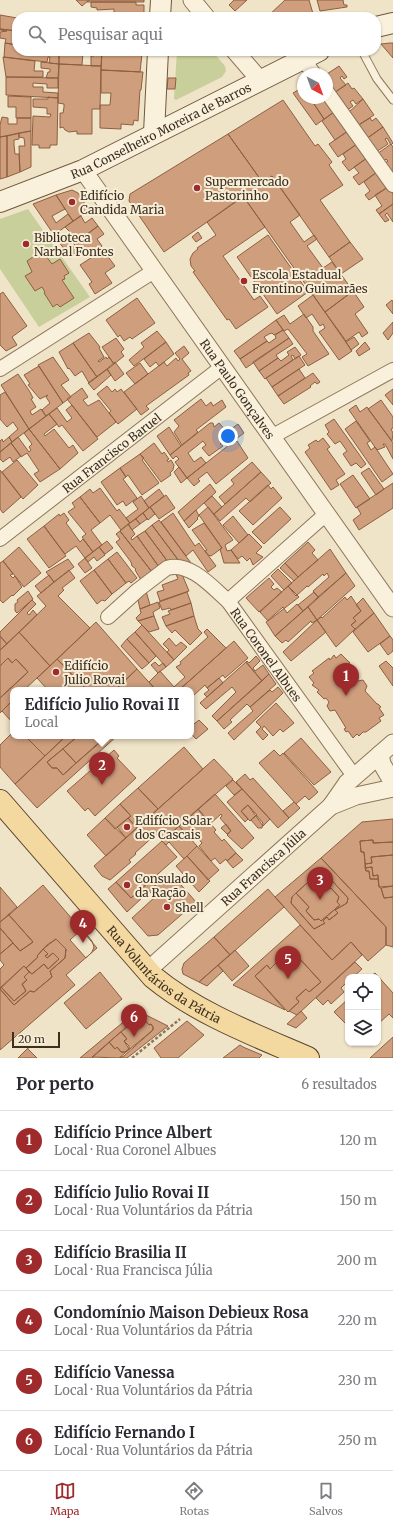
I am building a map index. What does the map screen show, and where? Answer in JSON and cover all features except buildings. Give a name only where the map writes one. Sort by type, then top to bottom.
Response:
[{"type":"main road","points":[[160,12],[161,0]]},
{"type":"main road","points":[[381,26],[393,24]]},
{"type":"main road","points":[[154,133],[158,56]]},
{"type":"main road","name":"Rua Conselheiro Moreira de Barros","points":[[0,202],[83,170],[259,79],[312,61]]},
{"type":"main road","name":"Rua Voluntários da Pátria","points":[[0,801],[147,971],[177,995],[196,1006],[308,1058]]},
{"type":"street","points":[[192,0],[202,12]]},
{"type":"street","points":[[239,56],[259,79]]},
{"type":"street","points":[[333,100],[393,185]]},
{"type":"street","name":"Rua Paulo Gonçalves","points":[[83,170],[222,367],[273,436],[393,608]]},
{"type":"street","points":[[0,369],[154,271]]},
{"type":"street","name":"Rua Francisco Baruel","points":[[0,539],[222,367]]},
{"type":"street","points":[[273,436],[393,370]]},
{"type":"street","name":"Rua Coronel Albues","points":[[326,514],[228,602],[354,776]]},
{"type":"street","points":[[108,617],[138,590],[167,568],[172,566],[185,568],[196,575],[228,602]]},
{"type":"street","points":[[331,806],[340,792],[354,776],[393,743]]},
{"type":"street","points":[[380,754],[382,764],[393,783]]},
{"type":"street","name":"Rua Francisca Júlia","points":[[147,971],[331,806],[356,796],[393,788]]},
{"type":"lane","points":[[365,56],[377,79],[393,100]]},
{"type":"path","points":[[132,1058],[196,1006]]},
{"type":"green space","points":[[177,56],[216,56],[225,66],[226,71],[222,77],[176,100],[174,99]]},
{"type":"green space","name":"Biblioteca Narbal Fontes","points":[[28,209],[90,297],[39,327],[0,269],[0,219]]},
{"type":"place","name":"Supermercado Pastorinho","points":[[197,188]]},
{"type":"place","name":"Edifício Candida Maria","points":[[72,202]]},
{"type":"place","name":"Biblioteca Narbal Fontes","points":[[26,244]]},
{"type":"place","name":"Escola Estadual Frontino Guimarães","points":[[244,281]]},
{"type":"place","name":"Edifício Julio Rovai","points":[[56,672]]},
{"type":"place","name":"Edifício Prince Albert","points":[[346,696]]},
{"type":"place","name":"Edifício Julio Rovai II","points":[[102,785]]},
{"type":"place","name":"Edifício Solar dos Cascais","points":[[127,827]]},
{"type":"place","name":"Consulado da Ração","points":[[127,885]]},
{"type":"place","name":"Edifício Brasilia II","points":[[320,900]]},
{"type":"place","name":"Shell","points":[[167,907]]},
{"type":"place","name":"Condomínio Maison Debieux Rosa","points":[[83,943]]},
{"type":"place","name":"Edifício Vanessa","points":[[288,979]]},
{"type":"place","name":"Edifício Fernando I","points":[[134,1037]]}]
